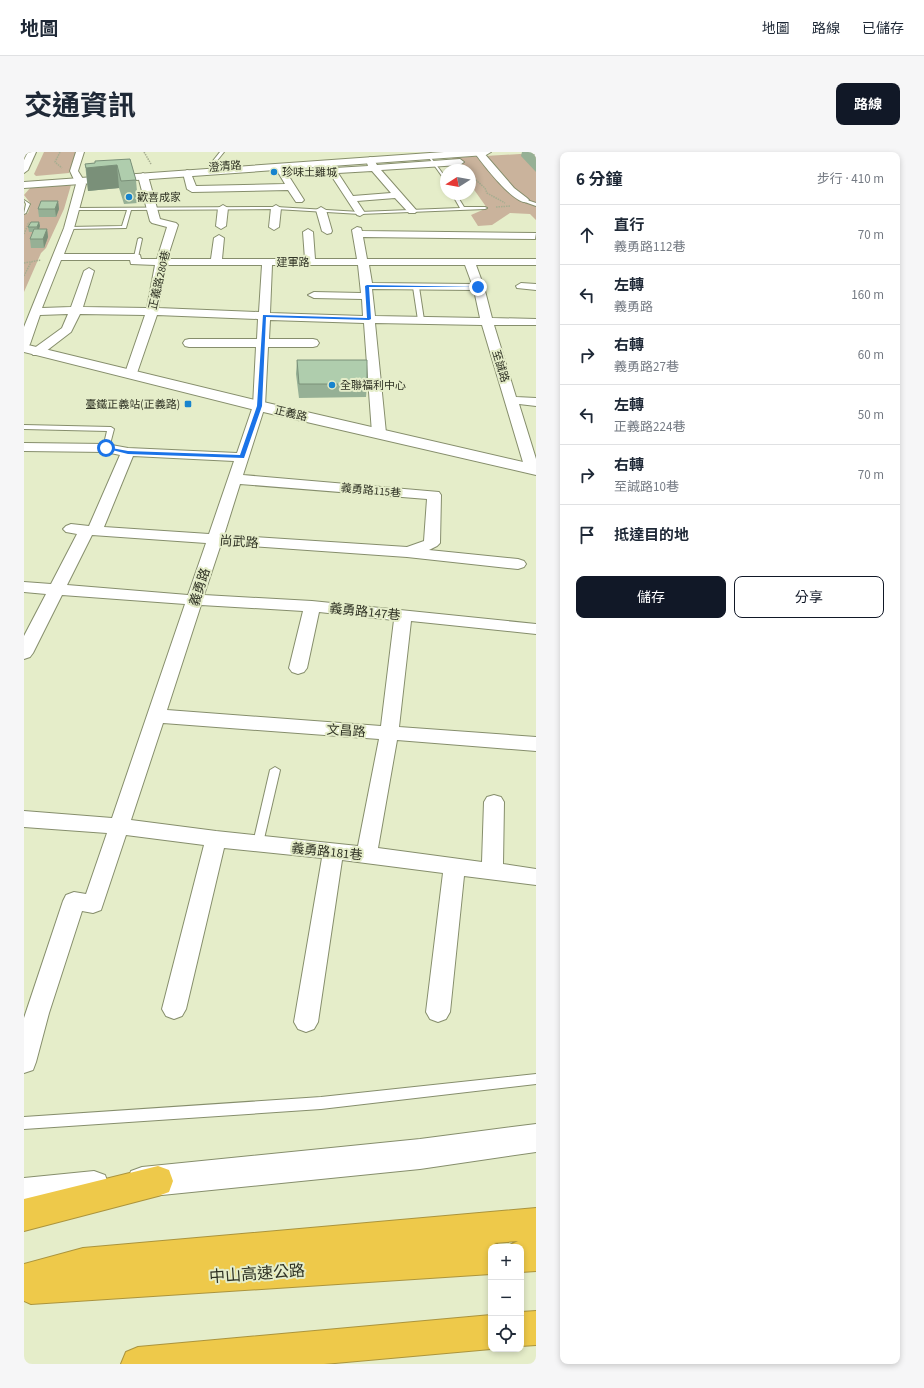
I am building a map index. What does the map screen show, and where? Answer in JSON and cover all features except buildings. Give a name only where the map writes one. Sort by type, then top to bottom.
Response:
[{"type":"highway","points":[[24,1215],[158,1180]]},
{"type":"highway","points":[[24,1280],[83,1264],[536,1224]]},
{"type":"highway","points":[[524,1256],[536,1255]]},
{"type":"highway","name":"中山高速公路","points":[[24,1288],[488,1258]]},
{"type":"highway","points":[[524,1329],[536,1328]]},
{"type":"highway","points":[[138,1364],[488,1332]]},
{"type":"main road","name":"澄清路","points":[[78,178],[369,161],[486,152]]},
{"type":"main road","name":"澄清路","points":[[24,184],[155,171],[369,161]]},
{"type":"main road","name":"澄清路","points":[[24,180],[143,176],[279,167],[329,167],[369,161]]},
{"type":"main road","name":"正義路","points":[[31,350],[131,373],[259,406],[534,470]]},
{"type":"main road","points":[[24,1193],[420,1154],[536,1138]]},
{"type":"street","points":[[24,170],[32,152]]},
{"type":"street","points":[[24,344],[35,312],[69,228],[81,184],[74,171],[80,152]]},
{"type":"street","points":[[479,152],[511,190],[524,200]]},
{"type":"street","points":[[429,157],[460,162]]},
{"type":"street","points":[[369,161],[412,211]]},
{"type":"street","points":[[279,167],[299,200]]},
{"type":"street","points":[[329,167],[360,213]]},
{"type":"street","points":[[233,170],[242,188]]},
{"type":"street","points":[[187,173],[192,188],[292,187]]},
{"type":"street","name":"正義路280巷","points":[[131,373],[152,312],[161,262],[173,225],[155,221],[143,176]]},
{"type":"street","points":[[350,198],[398,195]]},
{"type":"street","points":[[221,226],[223,208]]},
{"type":"street","points":[[274,227],[276,208]]},
{"type":"street","points":[[321,210],[327,231]]},
{"type":"street","points":[[528,226],[536,236]]},
{"type":"street","points":[[308,232],[310,262]]},
{"type":"street","points":[[379,433],[367,291],[358,232],[536,236]]},
{"type":"street","points":[[216,262],[219,238]]},
{"type":"street","name":"建軍路","points":[[57,257],[136,257],[135,262],[536,262]]},
{"type":"street","name":"義勇路","points":[[31,1014],[74,901],[93,904],[259,406],[267,262]]},
{"type":"street","name":"至誠路","points":[[469,262],[534,470]]},
{"type":"street","points":[[31,350],[67,330],[76,310],[89,271]]},
{"type":"street","points":[[521,286],[536,287]]},
{"type":"street","points":[[314,295],[416,287],[478,287]]},
{"type":"street","points":[[35,312],[76,310],[369,319],[536,322]]},
{"type":"street","points":[[189,343],[313,343]]},
{"type":"street","points":[[511,400],[536,402]]},
{"type":"street","points":[[24,447],[106,448],[128,452],[242,457]]},
{"type":"street","points":[[24,653],[91,530],[128,452]]},
{"type":"street","name":"義勇路115巷","points":[[235,479],[434,495],[432,543],[407,552]]},
{"type":"street","name":"尚武路","points":[[71,529],[407,552],[518,564]]},
{"type":"street","name":"義勇路147巷","points":[[24,587],[194,600],[312,606],[402,614],[536,630]]},
{"type":"street","points":[[298,668],[312,606]]},
{"type":"street","points":[[367,855],[389,734],[402,614]]},
{"type":"street","name":"文昌路","points":[[156,716],[536,744]]},
{"type":"street","points":[[492,872],[494,802]]},
{"type":"street","name":"義勇路181巷","points":[[24,819],[119,826],[216,839],[367,855],[536,877]]},
{"type":"street","points":[[174,1009],[216,839]]},
{"type":"street","points":[[306,1022],[333,851]]},
{"type":"street","points":[[438,1012],[454,867]]},
{"type":"street","points":[[24,1062],[31,1014]]},
{"type":"lane","points":[[218,167],[214,162],[222,152]]},
{"type":"lane","points":[[429,157],[440,173]]},
{"type":"lane","points":[[458,200],[463,209]]},
{"type":"lane","points":[[524,200],[536,205]]},
{"type":"lane","points":[[24,201],[28,204],[24,213]]},
{"type":"lane","points":[[74,209],[129,210],[276,208],[360,213],[485,208]]},
{"type":"lane","points":[[69,228],[124,227],[129,210]]},
{"type":"lane","points":[[136,257],[140,239]]},
{"type":"lane","points":[[416,287],[421,320]]},
{"type":"lane","points":[[24,427],[112,429],[106,448]]},
{"type":"lane","points":[[258,843],[275,770]]},
{"type":"lane","points":[[24,1123],[321,1103],[536,1079]]},
{"type":"path","points":[[58,171],[62,168],[56,162],[60,152]]},
{"type":"path","points":[[144,152],[155,171]]},
{"type":"path","points":[[24,263],[42,260]]},
{"type":"path","points":[[24,276],[31,262]]},
{"type":"shaded area","points":[[44,152],[76,152],[69,173],[36,176],[34,174]]},
{"type":"shaded area","points":[[536,153],[536,220],[530,214],[510,213],[492,225],[478,226],[471,215],[487,208],[476,192],[476,164],[456,164],[452,158]]},
{"type":"shaded area","points":[[71,185],[64,209],[46,248],[41,253],[24,292],[24,215],[28,213],[31,204],[24,195],[30,188]]},
{"type":"place","name":"珍味土雞城","points":[[274,172]]},
{"type":"place","name":"歡喜成家","points":[[129,197]]},
{"type":"place","name":"全聯福利中心","points":[[332,385]]},
{"type":"place","name":"臺鐵正義站(正義路)","points":[[188,404]]},
{"type":"route","points":[[106,448],[128,452],[242,457],[259,406],[264,316],[369,319],[367,286],[478,287]]}]
